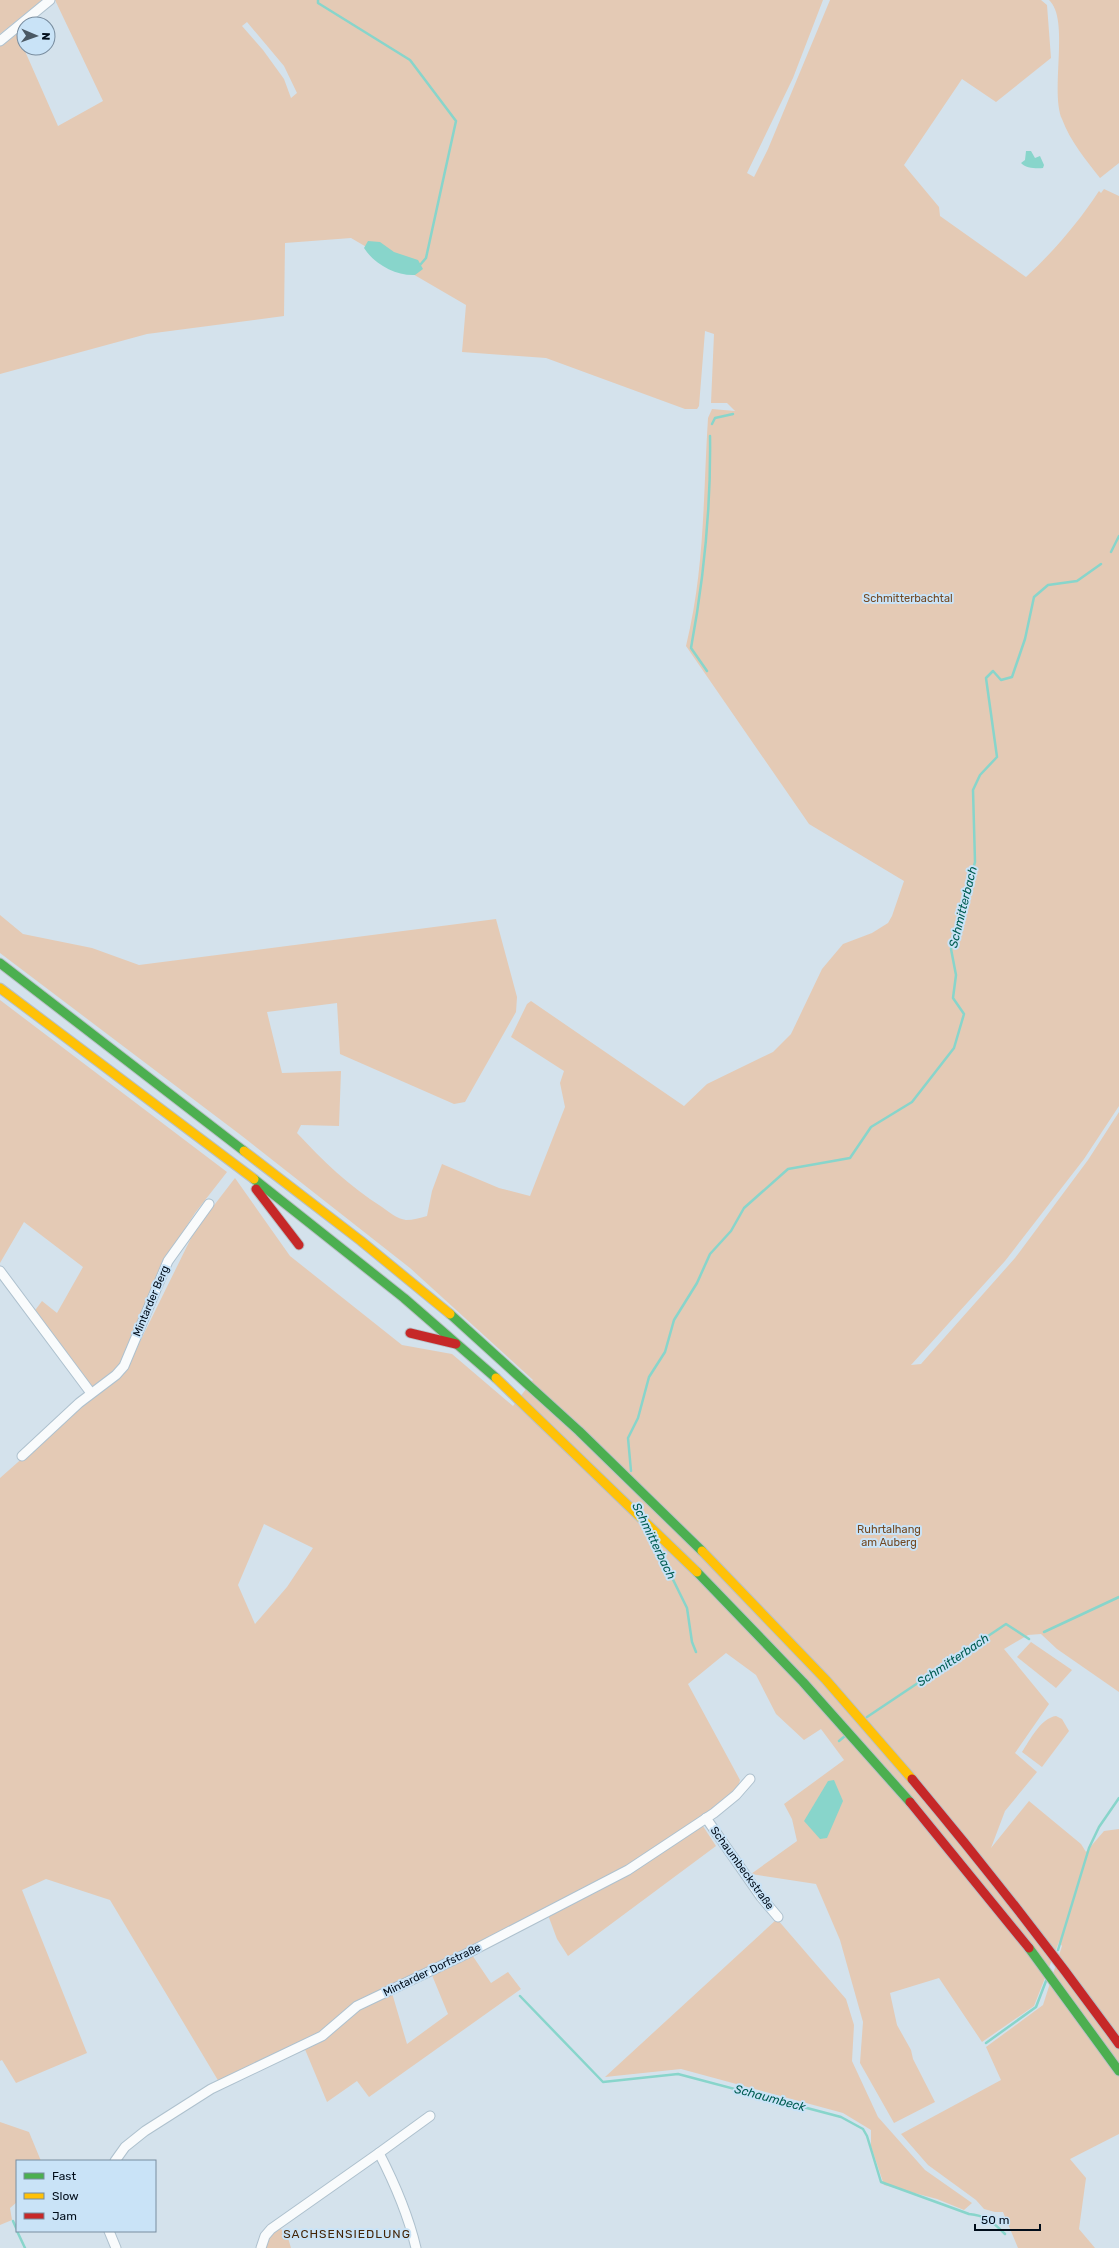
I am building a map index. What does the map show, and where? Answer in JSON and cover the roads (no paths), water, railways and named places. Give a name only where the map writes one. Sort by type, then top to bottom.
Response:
[{"type":"highway","points":[[0,963],[334,1221],[486,1346],[620,1469],[703,1550],[837,1690],[920,1785],[1001,1885],[1119,2044]]},
{"type":"highway","points":[[0,988],[241,1170],[380,1279],[460,1345],[712,1585],[854,1736],[988,1895],[1066,1996],[1119,2071]]},
{"type":"highway","points":[[241,1170],[300,1245]]},
{"type":"highway","points":[[410,1333],[460,1345]]},
{"type":"street","points":[[0,41],[50,0]]},
{"type":"street","name":"Mintarder Berg","points":[[22,1456],[91,1393],[116,1375],[124,1366],[168,1261],[209,1204]]},
{"type":"street","points":[[0,1271],[91,1393]]},
{"type":"street","name":"Mintarder Dorfstraße","points":[[116,2160],[125,2147],[140,2134],[205,2092],[322,2036],[357,2006],[466,1954],[615,1878],[706,1818],[732,1798],[750,1779]]},
{"type":"street","name":"Schaumbeckstraße","points":[[706,1818],[761,1897],[778,1917]]},
{"type":"street","points":[[261,2248],[265,2236],[271,2229],[379,2154],[430,2116]]},
{"type":"street","points":[[379,2154],[395,2185],[409,2220],[416,2248]]},
{"type":"street","points":[[109,2232],[116,2248]]},
{"type":"waterway","points":[[318,0],[318,3],[410,60],[456,121],[426,258],[420,265]]},
{"type":"waterway","points":[[712,424],[715,418],[733,414]]},
{"type":"waterway","points":[[707,671],[691,648],[700,595],[706,542],[710,436]]},
{"type":"waterway","name":"Schmitterbach","points":[[1111,552],[1119,536]]},
{"type":"waterway","name":"Schmitterbach","points":[[631,1471],[628,1438],[638,1418],[649,1377],[665,1352],[674,1320],[697,1283],[710,1254],[731,1231],[744,1208],[788,1169],[850,1158],[871,1127],[912,1102],[954,1048],[964,1014],[953,998],[956,975],[951,949],[975,862],[973,790],[980,775],[997,757],[986,678],[993,671],[1001,680],[1012,677],[1025,639],[1034,597],[1048,585],[1077,581],[1101,564]]},
{"type":"waterway","name":"Schmitterbach","points":[[653,1539],[687,1608],[692,1642],[696,1652]]},
{"type":"waterway","name":"Schmitterbach","points":[[1044,1632],[1119,1597]]},
{"type":"waterway","name":"Schmitterbach","points":[[867,1717],[1006,1624],[1029,1639]]},
{"type":"waterway","name":"Schmitterbach","points":[[839,1741],[845,1736]]},
{"type":"waterway","points":[[1058,1950],[1089,1848],[1099,1827],[1119,1798]]},
{"type":"waterway","points":[[986,2043],[1036,2007],[1046,1981]]},
{"type":"waterway","name":"Schaumbeck","points":[[520,1996],[603,2082],[678,2074],[841,2117],[863,2129],[867,2136],[881,2182],[969,2214],[985,2218],[1005,2234]]},
{"type":"waterway","points":[[13,2221],[16,2228]]},
{"type":"waterway","points":[[17,2232],[25,2248]]},
{"type":"district","name":"SACHSENSIEDLUNG","points":[[347,2234]]},
{"type":"park label","name":"Schmitterbachtal","points":[[908,598]]},
{"type":"park label","name":"Ruhrtalhang am Auberg","points":[[889,1535]]}]
